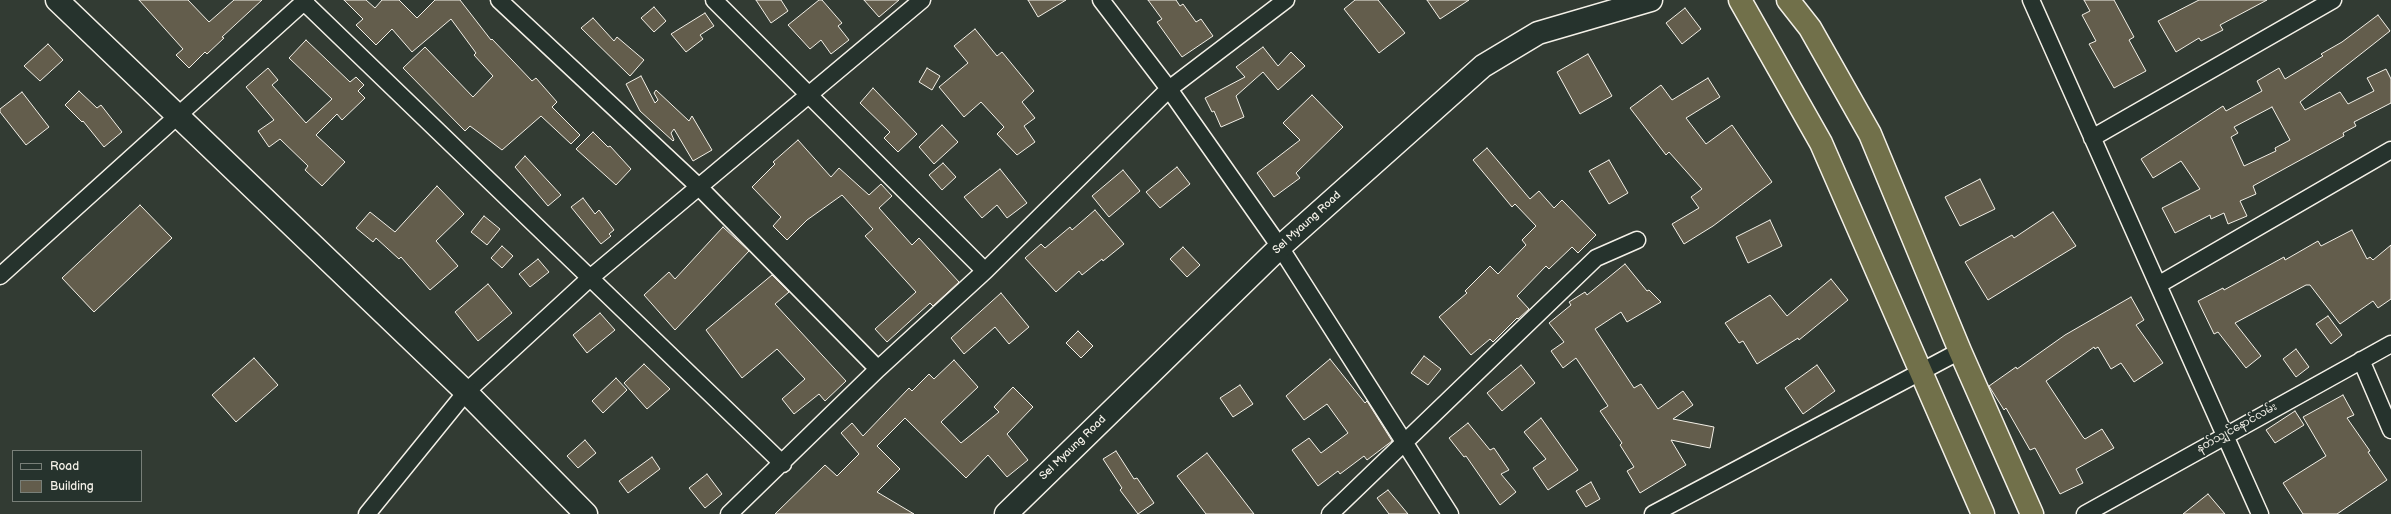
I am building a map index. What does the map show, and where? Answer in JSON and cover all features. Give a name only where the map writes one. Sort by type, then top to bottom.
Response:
[{"type":"highway","points":[[1740,0],[1822,143],[1983,514]]},
{"type":"highway","points":[[1788,0],[1810,28],[1870,134],[1960,351],[2032,514]]},
{"type":"main road","points":[[57,0],[466,392],[586,514]]},
{"type":"main road","name":"Sel Myaung Road","points":[[1006,514],[1280,247],[1483,66],[1538,33],[1651,0]]},
{"type":"street","points":[[499,0],[699,187],[878,369]]},
{"type":"street","points":[[714,0],[810,94],[985,271]]},
{"type":"street","points":[[1101,0],[1169,89],[1280,247],[1406,442],[1450,514]]},
{"type":"street","points":[[729,514],[783,464],[878,369],[985,271],[1169,89],[1286,0]]},
{"type":"street","points":[[2031,0],[2260,514]]},
{"type":"street","points":[[2092,138],[2333,0]]},
{"type":"street","points":[[0,276],[179,116],[304,1],[783,464]]},
{"type":"street","points":[[367,514],[466,392],[590,278],[810,94],[917,2]]},
{"type":"street","points":[[2158,286],[2391,150]]},
{"type":"street","points":[[1330,514],[1596,258],[1636,240]]},
{"type":"street","name":"နတ်သျှင်နောင်လမ်း","points":[[2085,514],[2224,434],[2391,344]]},
{"type":"street","points":[[1652,514],[1920,370],[1960,351]]},
{"type":"street","points":[[2361,360],[2391,430]]},
{"type":"building","points":[[139,0],[188,0],[209,22],[234,0],[262,0],[222,37],[224,38],[207,54],[205,52],[189,68],[176,55],[183,49]]},
{"type":"building","points":[[344,0],[366,0],[375,8],[382,0],[399,0],[417,18],[435,0],[460,0],[491,40],[492,39],[532,81],[536,78],[557,102],[552,107],[580,135],[571,144],[541,116],[502,150],[470,126],[465,131],[403,68],[425,47],[473,97],[493,76],[474,55],[476,53],[451,19],[412,52],[392,29],[376,45],[356,25],[363,19]]},
{"type":"building","points":[[756,0],[781,0],[788,11],[771,23]]},
{"type":"building","points":[[819,0],[822,0],[842,23],[838,26],[849,40],[831,54],[821,40],[810,49],[788,25]]},
{"type":"building","points":[[864,0],[899,0],[879,17]]},
{"type":"building","points":[[1028,0],[1066,0],[1038,17]]},
{"type":"building","points":[[1148,0],[1176,0],[1180,6],[1183,4],[1196,22],[1201,19],[1213,36],[1182,57],[1157,22],[1162,19]]},
{"type":"building","points":[[1355,0],[1378,0],[1405,33],[1379,53],[1344,9]]},
{"type":"building","points":[[1427,0],[1469,0],[1440,19]]},
{"type":"building","points":[[2084,0],[2114,0],[2134,37],[2129,40],[2146,71],[2114,88],[2089,44],[2096,41],[2082,15],[2090,11]]},
{"type":"building","points":[[2199,0],[2267,0],[2220,25],[2223,30],[2201,41],[2199,38],[2176,52],[2158,21]]},
{"type":"building","points":[[654,7],[666,21],[654,32],[641,18]]},
{"type":"building","points":[[1685,8],[1701,29],[1682,44],[1666,23]]},
{"type":"building","points":[[705,13],[714,26],[700,35],[703,39],[686,52],[671,34]]},
{"type":"building","points":[[2378,15],[2390,31],[2300,102],[2305,110],[2340,92],[2348,104],[2374,91],[2367,78],[2386,69],[2391,79],[2391,103],[2354,122],[2356,126],[2343,133],[2344,136],[2253,186],[2256,194],[2240,201],[2247,216],[2228,224],[2224,213],[2211,219],[2210,215],[2175,233],[2162,208],[2200,189],[2181,161],[2153,178],[2141,159],[2223,106],[2226,111],[2262,91],[2257,81],[2279,68],[2285,79],[2323,56],[2321,54],[2342,42]],"holes":[[[2272,107],[2290,140],[2275,148],[2276,151],[2244,166],[2231,137],[2238,133],[2234,127]]]},
{"type":"building","points":[[593,18],[614,41],[617,37],[644,60],[630,76],[581,28]]},
{"type":"building","points":[[975,29],[997,56],[1002,52],[1034,91],[1022,102],[1035,118],[1024,126],[1035,142],[1017,155],[997,134],[1004,127],[981,102],[964,117],[939,87],[968,63],[954,46]]},
{"type":"building","points":[[306,40],[350,82],[356,77],[364,85],[358,91],[365,98],[342,120],[337,114],[316,135],[345,162],[322,186],[305,170],[308,166],[280,139],[269,147],[258,131],[274,120],[246,87],[268,68],[278,80],[272,85],[306,123],[332,99],[289,58]]},
{"type":"building","points":[[48,44],[63,60],[40,81],[24,66]]},
{"type":"building","points":[[1263,47],[1278,66],[1291,52],[1305,66],[1278,90],[1263,72],[1236,96],[1244,117],[1221,127],[1214,111],[1212,112],[1205,98],[1245,77],[1236,67]]},
{"type":"building","points":[[1588,54],[1612,96],[1580,114],[1557,72]]},
{"type":"building","points":[[927,68],[940,76],[932,90],[919,82]]},
{"type":"building","points":[[641,76],[655,103],[658,100],[654,93],[656,90],[689,121],[692,116],[712,150],[693,161],[674,129],[671,133],[674,140],[673,141],[640,111],[626,84]]},
{"type":"building","points":[[1708,78],[1720,97],[1686,118],[1706,144],[1732,125],[1772,182],[1713,226],[1684,244],[1672,224],[1699,208],[1691,197],[1702,189],[1669,152],[1666,155],[1630,108],[1661,85],[1672,100]]},
{"type":"building","points":[[873,88],[917,134],[898,152],[884,138],[890,132],[860,103]]},
{"type":"building","points":[[79,91],[97,108],[101,105],[122,132],[104,147],[83,121],[82,122],[65,105]]},
{"type":"building","points":[[22,92],[49,127],[26,145],[0,112],[0,109]]},
{"type":"building","points":[[1312,95],[1343,127],[1296,173],[1300,178],[1274,197],[1257,173],[1300,140],[1283,123]]},
{"type":"building","points":[[942,125],[958,142],[934,164],[919,147]]},
{"type":"building","points":[[593,132],[608,147],[610,146],[631,169],[616,185],[576,149]]},
{"type":"building","points":[[798,140],[831,177],[839,168],[869,195],[881,184],[892,196],[879,208],[912,245],[919,238],[959,282],[933,306],[930,303],[887,342],[875,329],[916,292],[865,236],[873,229],[842,195],[807,220],[787,240],[773,226],[781,217],[752,187],[775,164],[773,162]]},
{"type":"building","points":[[1487,148],[1530,199],[1539,191],[1554,208],[1562,200],[1596,235],[1578,253],[1572,247],[1549,269],[1546,266],[1517,296],[1529,309],[1518,319],[1517,318],[1493,342],[1490,339],[1471,355],[1439,317],[1467,293],[1465,291],[1490,266],[1498,274],[1526,245],[1522,240],[1536,226],[1515,204],[1512,207],[1473,160]]},
{"type":"building","points":[[525,156],[561,195],[548,206],[515,167]]},
{"type":"building","points":[[1609,160],[1628,193],[1609,204],[1589,171]]},
{"type":"building","points":[[943,163],[956,177],[942,190],[929,175]]},
{"type":"building","points":[[1177,167],[1190,184],[1160,208],[1146,192]]},
{"type":"building","points":[[1000,169],[1027,203],[1007,218],[997,205],[982,218],[964,197]]},
{"type":"building","points":[[1123,170],[1140,191],[1109,217],[1092,196]]},
{"type":"building","points":[[1980,179],[1995,209],[1960,226],[1945,197]]},
{"type":"building","points":[[437,186],[464,214],[436,241],[458,266],[430,290],[401,257],[399,259],[376,238],[373,242],[356,228],[370,212],[395,232]]},
{"type":"building","points":[[583,198],[595,214],[599,210],[614,230],[609,234],[611,236],[601,244],[571,207]]},
{"type":"building","points":[[140,205],[172,238],[94,312],[62,278]]},
{"type":"building","points":[[1095,210],[1124,244],[1103,261],[1102,259],[1082,275],[1079,271],[1056,292],[1025,258],[1041,244],[1045,248],[1070,227],[1072,230]]},
{"type":"building","points":[[2053,212],[2076,246],[1988,300],[1965,262],[2012,235],[2014,238]]},
{"type":"building","points":[[484,216],[500,229],[487,245],[471,232]]},
{"type":"building","points":[[1770,220],[1782,246],[1748,263],[1736,237]]},
{"type":"building","points":[[723,227],[749,251],[675,330],[644,295],[669,272],[675,279]]},
{"type":"building","points":[[2352,230],[2367,259],[2370,257],[2373,260],[2391,245],[2391,299],[2378,308],[2373,301],[2340,324],[2310,285],[2306,285],[2235,323],[2261,356],[2246,368],[2218,332],[2214,334],[2198,301],[2223,288],[2224,290],[2284,257],[2285,260],[2318,241],[2321,246]]},
{"type":"building","points":[[502,246],[513,256],[502,268],[491,258]]},
{"type":"building","points":[[1183,247],[1200,265],[1187,277],[1170,259]]},
{"type":"building","points":[[538,259],[549,272],[530,287],[519,274]]},
{"type":"building","points":[[1625,264],[1647,291],[1649,290],[1661,302],[1627,322],[1621,312],[1595,329],[1634,388],[1641,384],[1658,409],[1683,391],[1693,405],[1673,419],[1714,427],[1710,448],[1671,440],[1686,465],[1640,493],[1627,471],[1634,467],[1620,445],[1622,443],[1600,411],[1608,406],[1576,358],[1563,368],[1551,351],[1564,342],[1549,323],[1571,305],[1569,302],[1585,292],[1587,295]]},
{"type":"building","points":[[772,275],[789,292],[775,304],[846,381],[825,401],[819,394],[794,414],[782,399],[805,379],[777,349],[742,378],[706,330]]},
{"type":"building","points":[[1831,279],[1848,300],[1799,340],[1798,338],[1757,364],[1743,341],[1739,343],[1725,323],[1770,295],[1787,316]]},
{"type":"building","points":[[488,284],[512,313],[478,341],[455,312]]},
{"type":"building","points":[[1001,293],[1029,327],[1009,344],[995,327],[964,354],[951,338]]},
{"type":"building","points":[[2131,297],[2144,320],[2136,325],[2163,363],[2134,382],[2121,363],[2111,369],[2098,347],[2095,349],[2094,347],[2046,381],[2085,439],[2102,429],[2114,448],[2076,469],[2083,483],[2060,494],[2035,448],[2030,450],[2006,408],[2004,410],[1989,386],[2016,367],[2017,369],[2065,335]]},
{"type":"building","points":[[600,313],[615,330],[587,353],[573,335]]},
{"type":"building","points":[[2328,316],[2342,335],[2331,344],[2316,324]]},
{"type":"building","points":[[1078,331],[1093,346],[1081,358],[1066,343]]},
{"type":"building","points":[[2296,349],[2309,367],[2296,377],[2283,359]]},
{"type":"building","points":[[1424,356],[1441,369],[1428,385],[1411,373]]},
{"type":"building","points":[[254,358],[278,385],[236,422],[212,395]]},
{"type":"building","points":[[1330,359],[1365,403],[1367,401],[1392,441],[1367,460],[1364,456],[1340,474],[1338,471],[1318,486],[1292,450],[1309,438],[1321,453],[1348,433],[1327,404],[1304,420],[1286,396]]},
{"type":"building","points":[[954,360],[978,387],[941,422],[961,443],[999,412],[994,407],[1013,387],[1033,407],[1007,434],[1028,460],[1007,477],[988,455],[966,478],[905,418],[877,446],[900,469],[877,492],[914,514],[775,514],[825,465],[837,476],[859,454],[841,433],[852,423],[863,436],[909,388],[912,391],[929,374],[934,379]]},
{"type":"building","points":[[644,364],[670,389],[647,409],[624,383]]},
{"type":"building","points":[[1521,365],[1535,383],[1502,411],[1487,393]]},
{"type":"building","points":[[1817,365],[1835,391],[1803,414],[1785,388]]},
{"type":"building","points":[[616,378],[627,390],[603,413],[592,401]]},
{"type":"building","points":[[1240,385],[1253,404],[1233,417],[1220,398]]},
{"type":"building","points":[[2343,395],[2354,415],[2347,418],[2370,451],[2368,452],[2387,480],[2337,514],[2303,514],[2283,483],[2326,456],[2303,417]]},
{"type":"building","points":[[2295,411],[2304,425],[2275,443],[2266,430]]},
{"type":"building","points":[[1541,418],[1578,470],[1548,490],[1533,468],[1546,459],[1524,432]]},
{"type":"building","points":[[1468,423],[1490,450],[1494,448],[1509,470],[1501,474],[1516,492],[1500,505],[1466,456],[1464,457],[1449,438]]},
{"type":"building","points":[[585,440],[596,453],[578,468],[567,456]]},
{"type":"building","points":[[1116,451],[1134,479],[1137,478],[1154,503],[1138,514],[1120,490],[1122,488],[1103,459]]},
{"type":"building","points":[[1207,453],[1254,514],[1206,514],[1177,476]]},
{"type":"building","points":[[652,457],[660,469],[628,493],[619,481]]},
{"type":"building","points":[[707,474],[722,494],[705,508],[689,488]]},
{"type":"building","points":[[1591,482],[1600,499],[1586,507],[1576,491]]},
{"type":"building","points":[[1388,490],[1408,514],[1389,514],[1377,498]]},
{"type":"building","points":[[2208,494],[2225,514],[2183,514]]}]
